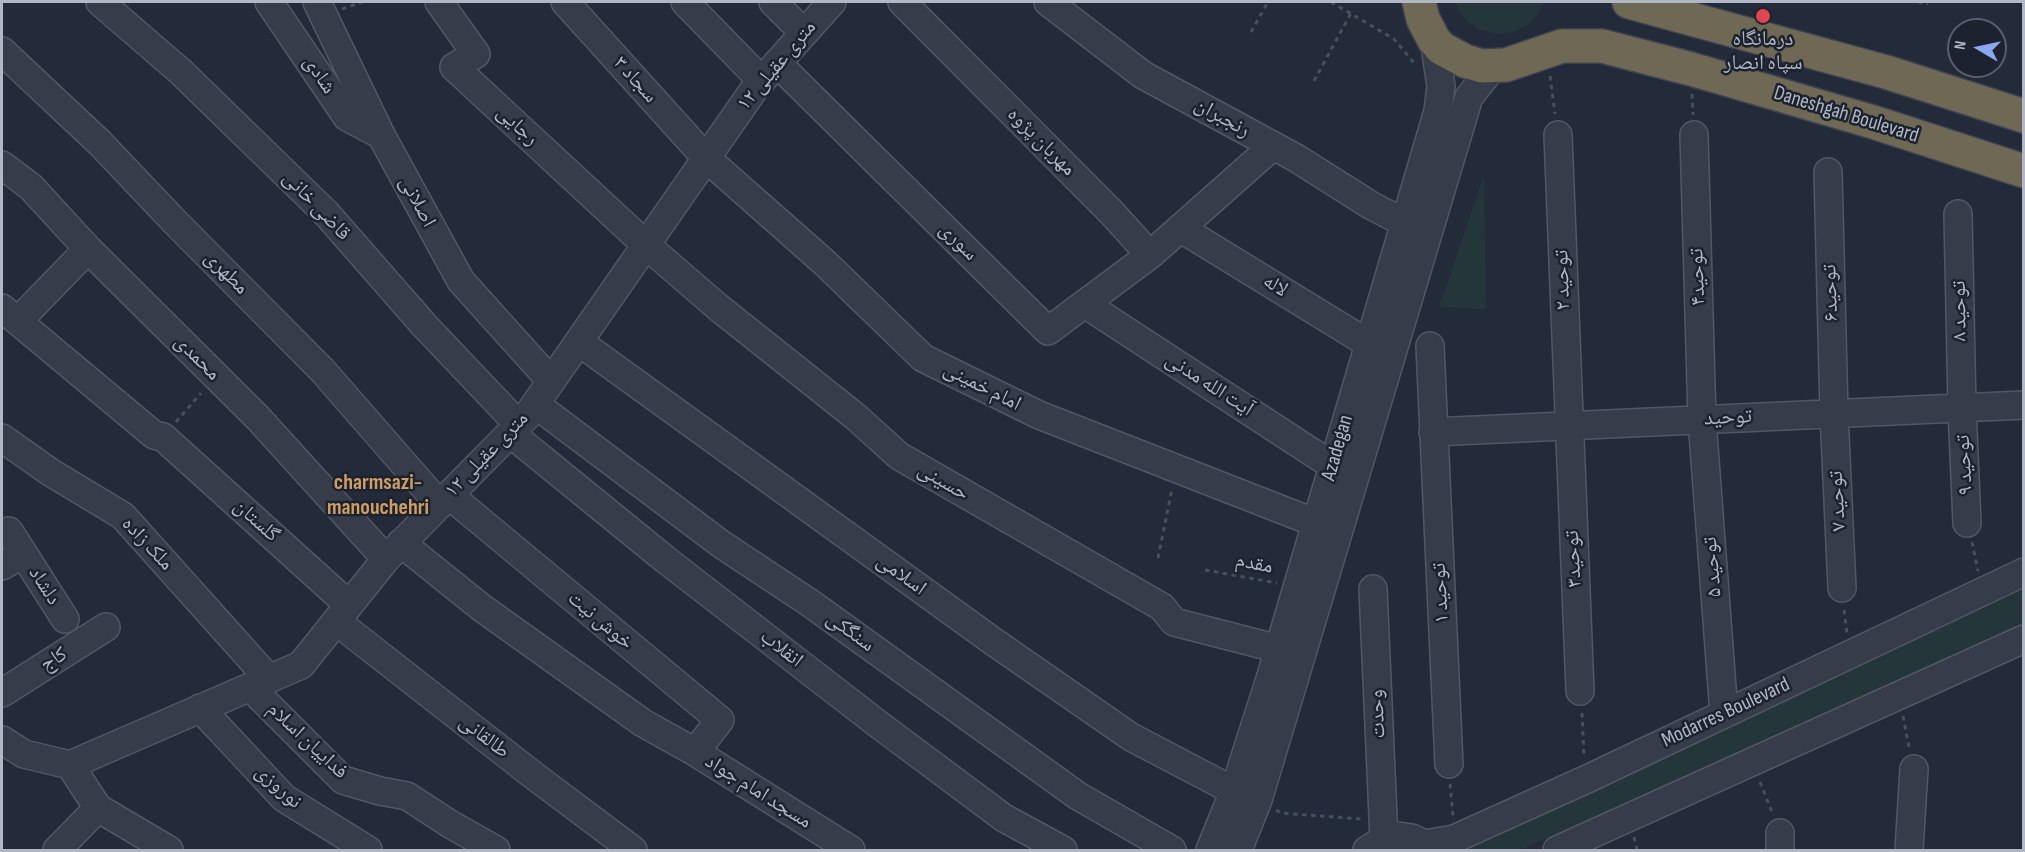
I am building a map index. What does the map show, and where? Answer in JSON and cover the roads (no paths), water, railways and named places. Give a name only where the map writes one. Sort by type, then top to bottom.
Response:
[{"type":"highway","points":[[1419,2],[1426,53],[1441,48],[1465,62],[1492,67]]},
{"type":"highway","points":[[1629,2],[1886,72],[2024,116]]},
{"type":"highway","name":"Daneshgah Boulevard","points":[[1492,67],[1506,65],[1554,48],[1602,46],[1783,95],[2024,171]]},
{"type":"highway","points":[[1783,95],[1793,47]]},
{"type":"highway","points":[[1873,122],[1886,72]]},
{"type":"street","name":"قاضی خانی","points":[[100,2],[181,72],[326,213],[424,325],[521,420]]},
{"type":"street","name":"شادی","points":[[269,2],[347,117],[381,135]]},
{"type":"street","name":"اصلانی","points":[[317,2],[381,135],[461,281],[551,381]]},
{"type":"street","name":"رجایی","points":[[439,2],[476,54],[454,68],[646,245]]},
{"type":"street","name":"سجاد ۳","points":[[565,2],[706,158]]},
{"type":"street","points":[[685,2],[769,71]]},
{"type":"street","points":[[773,2],[804,33]]},
{"type":"street","name":"۱۲ متری عقیلی","points":[[70,765],[301,664],[394,551],[521,420],[579,342],[769,71],[832,2]]},
{"type":"street","name":"مهربان پژوه","points":[[902,2],[1111,212],[1149,255]]},
{"type":"street","name":"رنجبران","points":[[1048,2],[1143,75],[1273,146],[1372,206],[1405,223]]},
{"type":"street","name":"مطهری","points":[[2,51],[100,143],[322,370],[444,500]]},
{"type":"street","name":"Azadegan","points":[[1281,682],[1279,649],[1438,111],[1441,86],[1426,53]]},
{"type":"street","name":"Azadegan","points":[[1238,850],[1246,795],[1469,97],[1492,67]]},
{"type":"street","name":"سوری","points":[[769,71],[1048,331],[1149,255]]},
{"type":"street","name":"توحید ۲","points":[[1558,135],[1568,426]]},
{"type":"street","name":"توحید۴","points":[[1694,135],[1702,420]]},
{"type":"street","points":[[1149,255],[1273,146]]},
{"type":"street","name":"امام خمینی","points":[[706,158],[825,263],[923,358],[1039,416],[1316,523]]},
{"type":"street","name":"محمدی","points":[[2,165],[32,187],[88,249],[394,551],[482,608],[634,717],[695,752]]},
{"type":"street","name":"توحید۶","points":[[1828,172],[1834,413]]},
{"type":"street","name":"توحید ۸","points":[[1958,214],[1962,408]]},
{"type":"street","name":"لاله","points":[[1180,228],[1369,344]]},
{"type":"street","name":"حسینی","points":[[646,245],[719,308],[856,417],[899,456],[1162,607],[1174,622],[1279,649]]},
{"type":"street","points":[[10,314],[88,249]]},
{"type":"street","name":"آیت الله مدنی","points":[[1085,304],[1333,466]]},
{"type":"street","name":"گلستان","points":[[10,314],[154,435],[163,437],[343,613]]},
{"type":"street","name":"اسلامی","points":[[579,342],[994,642],[1131,737],[1246,795]]},
{"type":"street","name":"توحید ۱","points":[[1430,346],[1449,764]]},
{"type":"street","name":"توحید","points":[[1434,432],[2024,405]]},
{"type":"street","name":"توحید ۹","points":[[1962,408],[1967,523]]},
{"type":"street","name":"توحید ۷","points":[[1834,413],[1842,588]]},
{"type":"street","name":"انقلاب","points":[[521,420],[666,560],[1004,818],[1063,850]]},
{"type":"street","name":"سنگکی","points":[[521,420],[721,544],[810,603],[1078,796],[1172,850]]},
{"type":"street","name":"توحید ۵","points":[[1702,420],[1724,714]]},
{"type":"street","name":"توحید۳","points":[[1568,426],[1580,692]]},
{"type":"street","name":"ملک زاده","points":[[2,438],[50,472],[123,516],[260,683]]},
{"type":"street","name":"خوش نیت","points":[[444,500],[720,720],[695,752]]},
{"type":"street","name":"دلشاد","points":[[2,533],[9,531],[12,560],[65,619]]},
{"type":"street","name":"Modarres Boulevard","points":[[1437,845],[1585,780],[2024,572]]},
{"type":"street","name":"وحدت","points":[[1372,589],[1376,844]]},
{"type":"street","name":"طالقانی","points":[[343,613],[533,775],[633,850]]},
{"type":"street","name":"کاج","points":[[2,693],[105,627]]},
{"type":"street","points":[[1557,850],[2024,639]]},
{"type":"street","name":"فداییان اسلام","points":[[260,683],[343,780],[380,791],[407,795],[450,824],[496,850]]},
{"type":"street","name":"نوروزی","points":[[200,708],[284,798],[368,850]]},
{"type":"street","points":[[2,740],[24,754],[70,765],[98,808],[169,850]]},
{"type":"street","name":"مسجد امام جواد","points":[[695,752],[833,846]]},
{"type":"street","points":[[1909,850],[1914,769]]},
{"type":"street","name":"Azadegan","points":[[1210,850],[1246,795]]},
{"type":"street","points":[[57,850],[98,808]]},
{"type":"street","points":[[1376,844],[1398,836],[1437,845]]},
{"type":"place","name":"درمانگاه سپاه انصار","points":[[1763,16]]},
{"type":"district","name":"charmsazi- manouchehri","points":[[378,496]]}]
